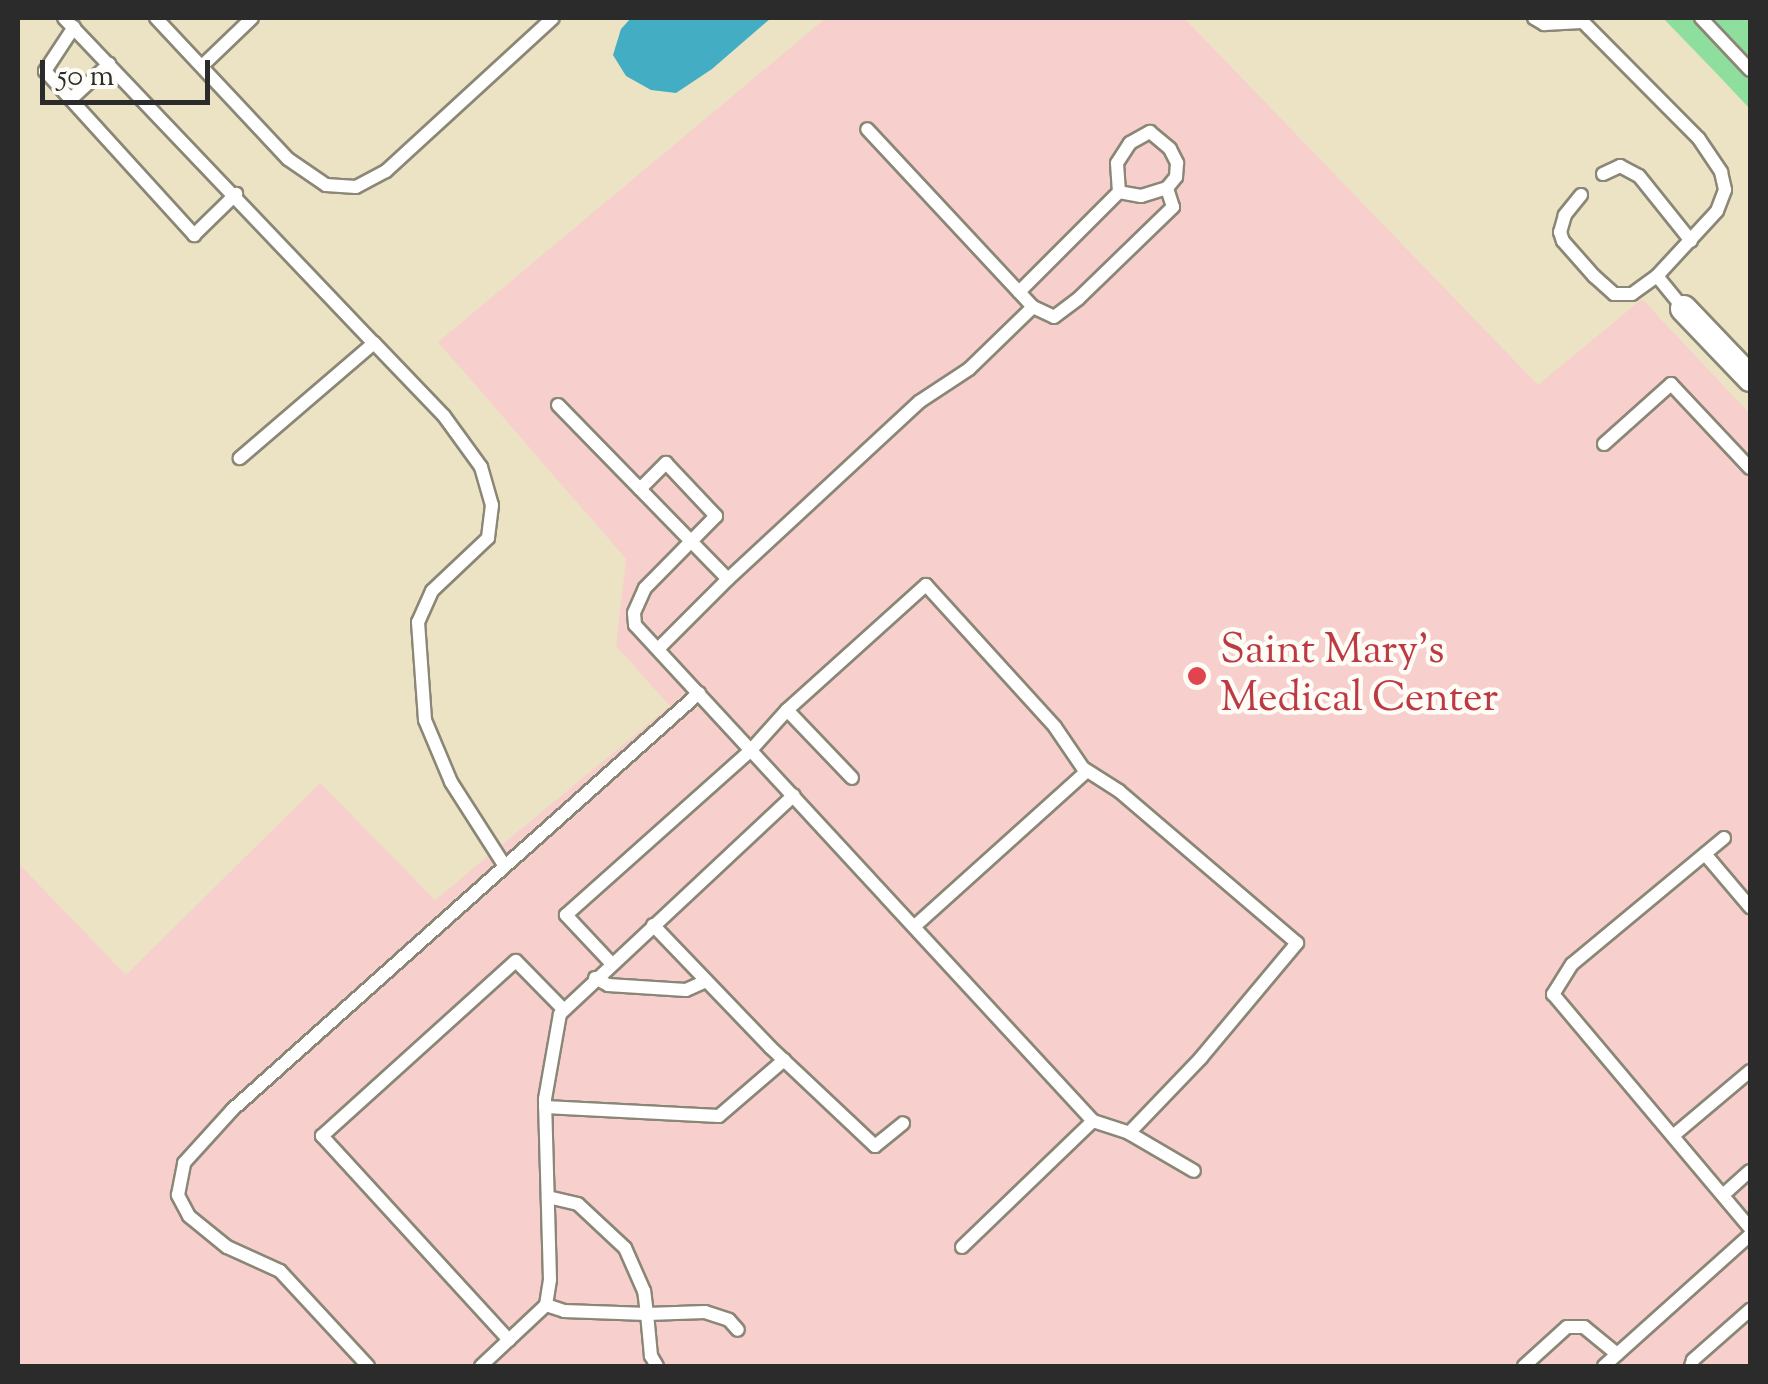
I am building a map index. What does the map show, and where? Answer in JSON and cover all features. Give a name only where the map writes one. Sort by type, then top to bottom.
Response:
[{"type":"street","points":[[1684,308],[1750,378]]},
{"type":"lane","points":[[156,18],[288,159],[326,186],[356,186],[386,171],[553,18]]},
{"type":"lane","points":[[202,66],[252,18]]},
{"type":"lane","points":[[1534,18],[1544,24],[1580,20],[1698,139],[1720,172],[1724,190],[1717,211],[1691,241],[1657,276],[1632,294],[1614,294],[1562,241],[1560,232],[1566,214],[1581,195]]},
{"type":"lane","points":[[1701,18],[1750,70]]},
{"type":"lane","points":[[236,194],[194,235],[45,71],[69,22],[236,194],[444,416],[480,467],[492,505],[488,538],[432,590],[418,622],[424,720],[451,782],[504,865]]},
{"type":"lane","points":[[71,100],[109,64]]},
{"type":"lane","points":[[866,130],[1033,307],[1054,317],[1080,298],[1173,207],[1167,188]]},
{"type":"lane","points":[[1019,292],[1119,192],[1117,163],[1130,143],[1150,132],[1170,149],[1177,162],[1176,177],[1167,188],[1140,196],[1119,192]]},
{"type":"lane","points":[[1603,174],[1620,166],[1639,176],[1691,241]]},
{"type":"lane","points":[[1657,276],[1684,308]]},
{"type":"lane","points":[[658,649],[919,402],[970,369],[1033,307]]},
{"type":"lane","points":[[240,458],[374,343]]},
{"type":"lane","points":[[1604,444],[1671,384],[1750,468]]},
{"type":"lane","points":[[558,406],[728,579]]},
{"type":"lane","points":[[640,490],[666,464],[716,516],[645,588],[634,613],[635,625],[1093,1120],[1129,1133],[1194,1171]]},
{"type":"lane","points":[[612,963],[566,915],[751,750],[787,710],[926,585],[1054,727],[1087,771],[1119,791],[1297,943],[1201,1058],[1129,1133]]},
{"type":"lane","points":[[368,1366],[280,1271],[203,1232],[178,1195],[178,1178],[205,1136],[700,692]]},
{"type":"lane","points":[[787,710],[852,778]]},
{"type":"lane","points":[[916,925],[1087,771]]},
{"type":"lane","points":[[481,1366],[546,1305],[550,1286],[545,1106],[550,1049],[563,1009],[794,795]]},
{"type":"lane","points":[[1604,1366],[1750,1232],[1553,994],[1572,964],[1724,838]]},
{"type":"lane","points":[[1704,854],[1750,907]]},
{"type":"lane","points":[[653,925],[784,1060],[875,1146],[903,1123]]},
{"type":"lane","points":[[509,1340],[322,1136],[516,960],[563,1009]]},
{"type":"lane","points":[[595,978],[608,986],[686,990],[706,981]]},
{"type":"lane","points":[[545,1106],[720,1116],[784,1060]]},
{"type":"lane","points":[[1674,1136],[1750,1071]]},
{"type":"lane","points":[[962,1247],[1093,1120]]},
{"type":"lane","points":[[1722,1195],[1750,1172]]},
{"type":"lane","points":[[548,1197],[578,1204],[626,1248],[644,1291],[651,1356],[658,1366]]},
{"type":"lane","points":[[546,1305],[564,1311],[705,1312],[729,1320],[738,1330]]},
{"type":"lane","points":[[1691,1366],[1750,1310]]},
{"type":"lane","points":[[1524,1366],[1567,1327],[1584,1327],[1617,1354]]},
{"type":"shaded area","name":"Saint Mary's Medical Center","points":[[826,18],[1184,18],[1538,385],[1642,299],[1750,414],[1750,1366],[18,1366],[18,863],[126,975],[320,783],[435,900],[670,706],[616,646],[626,559],[438,342]]},
{"type":"green space","points":[[1663,18],[1750,18],[1750,109],[1719,76]]},
{"type":"water","points":[[631,18],[771,18],[712,69],[676,93],[651,90],[626,76],[613,55],[621,29]]},
{"type":"place","name":"Saint Mary's Medical Center","points":[[1197,676]]}]
